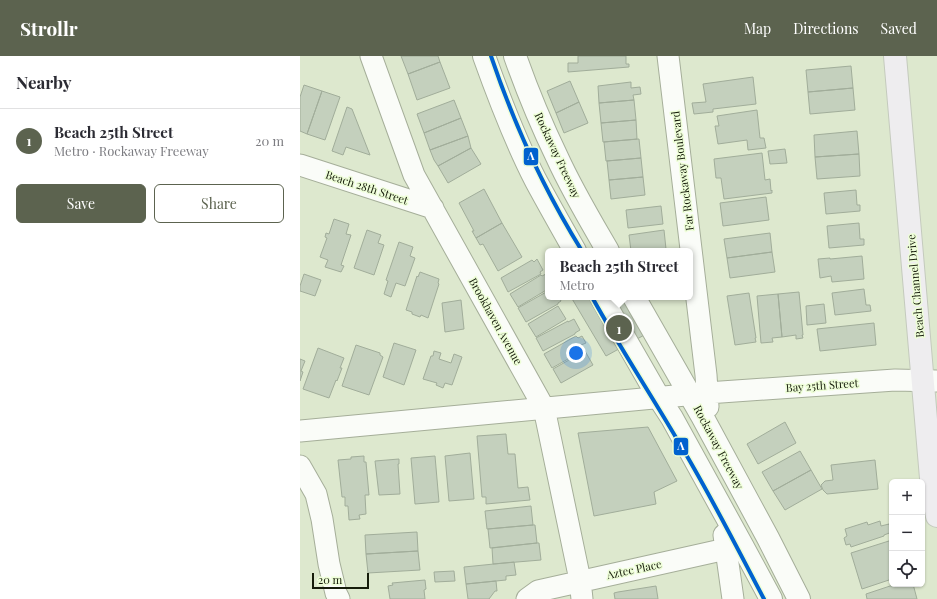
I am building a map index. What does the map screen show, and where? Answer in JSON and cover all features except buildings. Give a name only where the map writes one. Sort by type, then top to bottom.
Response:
[{"type":"main road","name":"Beach Channel Drive","points":[[895,56],[930,380],[931,478],[937,516]]},
{"type":"street","name":"Brookhaven Avenue","points":[[371,56],[414,175],[544,408],[581,590]]},
{"type":"street","points":[[484,56],[536,181],[573,248]]},
{"type":"street","name":"Rockaway Freeway","points":[[515,56],[557,158],[606,248]]},
{"type":"street","name":"Far Rockaway Boulevard","points":[[668,56],[691,248]]},
{"type":"street","name":"Beach 28th Street","points":[[300,165],[433,208]]},
{"type":"street","name":"Far Rockaway Boulevard","points":[[693,261],[706,367],[699,394]]},
{"type":"street","points":[[603,300],[672,418],[720,505],[735,548],[771,599]]},
{"type":"street","name":"Rockaway Freeway","points":[[636,300],[699,394],[709,430],[799,599]]},
{"type":"street","name":"Bay 25th Street","points":[[300,431],[699,394],[895,380],[930,380]]},
{"type":"street","points":[[300,466],[316,494],[322,519],[329,564],[336,593],[340,599]]},
{"type":"street","points":[[733,599],[735,548]]},
{"type":"street","name":"Aztec Place","points":[[527,599],[538,591],[581,590],[735,548]]},
{"type":"transit line","name":"A","points":[[491,56],[510,107],[531,156],[555,204],[580,248]]},
{"type":"transit line","name":"A","points":[[594,300],[692,465],[724,522],[764,599]]},
{"type":"place","name":"Beach 25th Street","points":[[619,328]]}]
